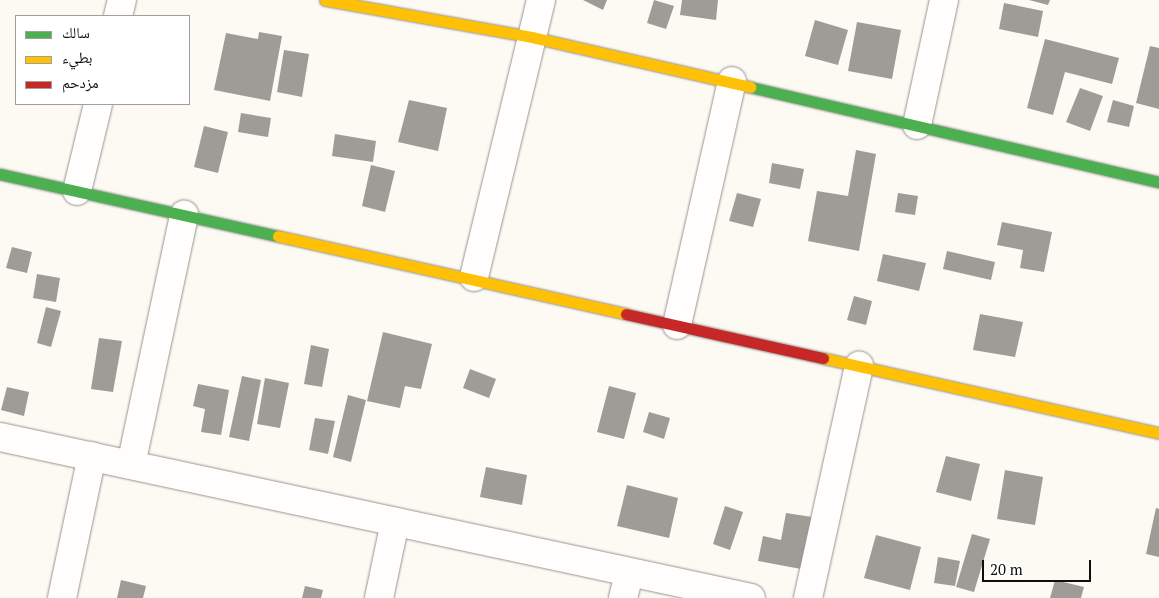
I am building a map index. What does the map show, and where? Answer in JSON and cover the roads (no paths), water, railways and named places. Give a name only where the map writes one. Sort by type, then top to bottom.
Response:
[{"type":"street","points":[[118,15],[122,0]]},
{"type":"street","points":[[325,0],[532,37],[732,81],[1159,182]]},
{"type":"street","points":[[474,277],[541,0]]},
{"type":"street","points":[[917,125],[944,0]]},
{"type":"street","points":[[677,325],[732,81]]},
{"type":"street","points":[[77,191],[98,105]]},
{"type":"street","points":[[0,174],[474,277],[677,325],[1159,433]]},
{"type":"street","points":[[130,465],[184,215]]},
{"type":"street","points":[[808,598],[859,366]]},
{"type":"street","points":[[0,437],[395,522],[626,586],[751,598]]},
{"type":"street","points":[[62,598],[92,456]]},
{"type":"street","points":[[380,598],[395,522]]}]
